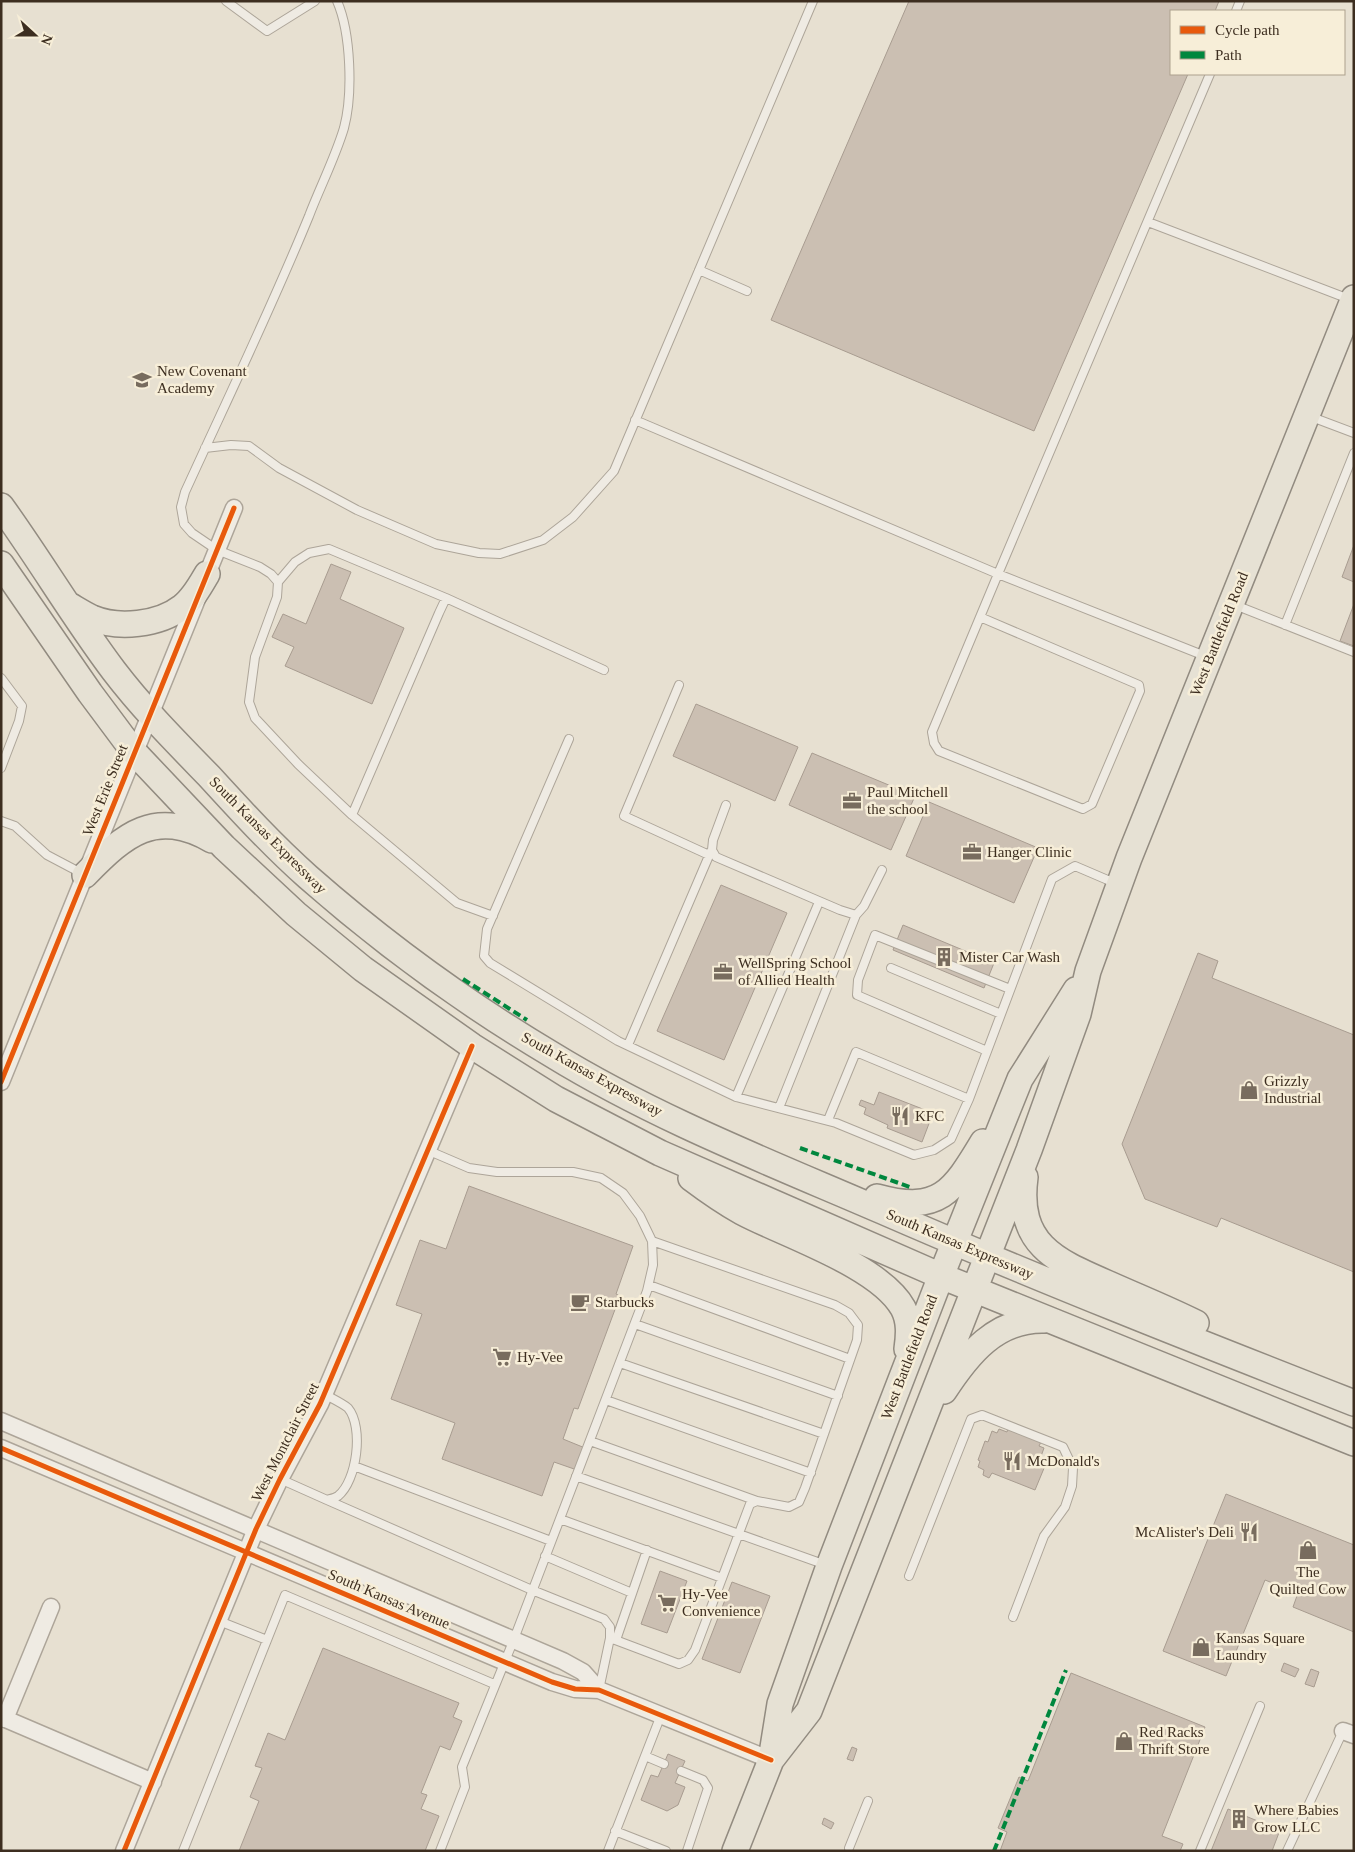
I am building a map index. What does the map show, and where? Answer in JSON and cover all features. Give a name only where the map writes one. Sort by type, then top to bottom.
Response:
[{"type":"main road","name":"West Battlefield Road","points":[[771,1760],[809,1711],[1029,1150],[1078,1014],[1088,971],[1119,885],[1353,300]]},
{"type":"main road","name":"South Kansas Expressway","points":[[1,506],[115,672],[149,714],[306,876],[361,921],[430,973],[552,1055],[644,1105],[732,1146],[987,1256],[1354,1404]]},
{"type":"main road","points":[[1,564],[90,693],[134,752],[224,847],[296,914],[356,962],[472,1046],[556,1099],[660,1153],[940,1276],[1354,1443]]},
{"type":"main road","points":[[66,603],[101,621],[123,624],[148,621],[173,613],[182,607],[198,590],[207,574]]},
{"type":"main road","points":[[85,875],[116,845],[136,832],[147,828],[180,827],[204,836],[224,847]]},
{"type":"main road","name":"West Battlefield Road","points":[[735,1851],[771,1760],[780,1704],[829,1566],[940,1276],[1020,1079],[1088,971]]},
{"type":"main road","points":[[732,1146],[877,1197],[906,1204],[928,1202],[948,1191],[958,1180],[1020,1079]]},
{"type":"main road","points":[[1029,1150],[1024,1180],[1024,1210],[1031,1230],[1045,1250],[1070,1267],[1217,1333],[1282,1375]]},
{"type":"main road","points":[[660,1153],[695,1181],[734,1207],[840,1258],[860,1269],[886,1288],[902,1307],[907,1319],[908,1344],[904,1370]]},
{"type":"main road","points":[[904,1469],[941,1396],[952,1378],[974,1350],[1005,1327],[1024,1321],[1046,1320]]},
{"type":"street","name":"West Erie Street","points":[[1,1082],[5,1063],[85,875],[234,508]]},
{"type":"street","name":"West Montclair Street","points":[[124,1851],[256,1529],[324,1394],[472,1046]]},
{"type":"street","name":"South Kansas Avenue","points":[[1,1421],[564,1661],[583,1672],[600,1690]]},
{"type":"street","name":"South Kansas Avenue","points":[[1,1448],[552,1682],[575,1689],[600,1690],[771,1760]]},
{"type":"street","points":[[51,1607],[3,1718],[152,1782]]},
{"type":"lane","points":[[226,1],[267,31],[315,1]]},
{"type":"lane","points":[[278,582],[272,574],[260,566],[217,550],[192,533],[184,524],[181,507],[184,492],[285,276],[344,128],[349,94],[348,48],[343,19],[337,1]]},
{"type":"lane","points":[[205,448],[231,445],[249,446],[279,468],[357,510],[436,544],[479,553],[500,554],[543,540],[573,517],[614,471],[813,1]]},
{"type":"lane","points":[[980,617],[1139,685],[1140,691],[1092,804],[1083,809],[939,751],[934,742],[932,732],[980,617],[998,574],[1210,75]]},
{"type":"lane","points":[[1148,222],[1353,300]]},
{"type":"lane","points":[[698,270],[747,291]]},
{"type":"lane","points":[[1307,415],[1354,433]]},
{"type":"lane","points":[[635,420],[998,574],[1210,658]]},
{"type":"lane","points":[[1285,625],[1354,453]]},
{"type":"lane","points":[[493,916],[457,903],[352,816],[298,764],[255,718],[249,702],[255,657],[277,597],[278,582],[295,562],[308,553],[329,549],[446,598],[604,670]]},
{"type":"lane","points":[[352,816],[446,598]]},
{"type":"lane","points":[[1231,604],[1354,652]]},
{"type":"lane","points":[[1,678],[22,706],[19,721],[1,768]]},
{"type":"lane","points":[[679,685],[624,816],[710,852],[716,857],[819,902],[856,915]]},
{"type":"lane","points":[[569,739],[487,929],[484,956],[490,963],[628,1045],[736,1098],[828,1120],[914,1155],[934,1150],[951,1140],[969,1098],[1052,879],[1075,866],[1119,885]]},
{"type":"lane","points":[[628,1045],[710,852],[726,805]]},
{"type":"lane","points":[[1,821],[15,826],[47,856],[85,875]]},
{"type":"lane","points":[[779,1108],[856,915],[864,906],[882,870]]},
{"type":"lane","points":[[736,1098],[819,902]]},
{"type":"lane","points":[[987,1051],[857,995],[858,980],[875,936],[1010,989]]},
{"type":"lane","points":[[891,968],[1001,1014]]},
{"type":"lane","points":[[828,1120],[856,1052],[969,1098]]},
{"type":"lane","points":[[427,1150],[469,1168],[496,1172],[573,1172],[602,1178],[623,1193],[640,1216],[652,1241],[653,1266],[649,1285],[620,1364],[514,1639],[503,1661],[462,1766],[465,1787],[440,1851]]},
{"type":"lane","points":[[590,1441],[757,1500],[789,1507],[799,1502],[811,1473],[857,1340],[858,1325],[849,1313],[835,1305],[652,1241]]},
{"type":"lane","points":[[649,1285],[850,1359]]},
{"type":"lane","points":[[635,1324],[838,1396]]},
{"type":"lane","points":[[620,1364],[824,1434]]},
{"type":"lane","points":[[324,1394],[347,1408],[355,1424],[357,1441],[354,1466],[344,1488],[338,1496],[327,1500]]},
{"type":"lane","points":[[606,1400],[811,1473]]},
{"type":"lane","points":[[909,1576],[971,1419],[982,1416],[1063,1447],[1073,1468],[1072,1486],[1065,1507],[1044,1536],[1013,1617]]},
{"type":"lane","points":[[354,1466],[551,1541]]},
{"type":"lane","points":[[576,1476],[829,1566]]},
{"type":"lane","points":[[280,1479],[532,1590],[604,1619],[610,1627],[613,1639]]},
{"type":"lane","points":[[613,1639],[678,1664],[688,1660],[695,1650],[750,1504],[757,1500]]},
{"type":"lane","points":[[560,1518],[722,1578]]},
{"type":"lane","points":[[600,1690],[613,1639],[647,1550]]},
{"type":"lane","points":[[545,1556],[632,1593]]},
{"type":"lane","points":[[183,1851],[285,1595],[494,1684]]},
{"type":"lane","points":[[219,1621],[267,1640]]},
{"type":"lane","points":[[1200,1851],[1260,1706]]},
{"type":"lane","points":[[608,1851],[661,1715]]},
{"type":"lane","points":[[1287,1851],[1348,1733]]},
{"type":"lane","points":[[645,1756],[664,1764]]},
{"type":"lane","points":[[681,1771],[703,1780],[708,1788],[687,1851]]},
{"type":"lane","points":[[849,1848],[868,1801]]},
{"type":"lane","points":[[615,1831],[666,1851]]},
{"type":"building","points":[[909,1],[1219,1],[1215,10],[1170,10],[1170,75],[1188,75],[1034,431],[771,320]]},
{"type":"building","points":[[1354,545],[1354,582],[1342,577]]},
{"type":"building","points":[[331,564],[351,572],[340,599],[404,628],[372,704],[285,666],[294,647],[272,637],[283,614],[306,624]]},
{"type":"building","points":[[1354,604],[1354,646],[1340,641]]},
{"type":"building","points":[[696,704],[798,747],[775,801],[673,756]]},
{"type":"building","name":"Paul Mitchell the school","points":[[812,753],[915,796],[891,850],[789,805]]},
{"type":"building","name":"Hanger Clinic","points":[[929,802],[1038,848],[1014,903],[906,856]]},
{"type":"building","name":"WellSpring School of Allied Health","points":[[721,885],[787,913],[724,1060],[657,1031]]},
{"type":"building","name":"Mister Car Wash","points":[[903,925],[994,963],[984,988],[893,950]]},
{"type":"building","name":"Grizzly Industrial","points":[[1198,953],[1218,961],[1212,978],[1354,1035],[1354,1272],[1221,1218],[1217,1227],[1145,1199],[1122,1144]]},
{"type":"building","points":[[879,1092],[933,1113],[922,1142],[887,1128],[888,1125],[864,1114],[866,1108],[859,1105],[861,1100],[874,1105]]},
{"type":"building","name":"Hy-Vee","points":[[469,1186],[633,1246],[616,1294],[620,1296],[578,1409],[574,1408],[563,1439],[585,1448],[577,1470],[554,1462],[542,1496],[442,1459],[455,1423],[391,1399],[422,1314],[396,1305],[420,1240],[446,1249]]},
{"type":"building","points":[[1008,1428],[1041,1442],[1039,1446],[1044,1448],[1040,1459],[1047,1461],[1035,1490],[992,1473],[989,1478],[983,1475],[984,1470],[978,1467],[980,1461],[978,1460],[985,1441],[988,1442],[992,1431],[997,1433],[999,1429],[1007,1432]]},
{"type":"building","points":[[1226,1494],[1354,1545],[1354,1632],[1293,1607],[1298,1593],[1265,1580],[1226,1676],[1163,1651]]},
{"type":"building","points":[[660,1571],[687,1581],[667,1633],[641,1624]]},
{"type":"building","points":[[732,1582],[770,1596],[740,1673],[702,1659]]},
{"type":"building","points":[[323,1648],[459,1703],[453,1717],[462,1721],[450,1750],[440,1746],[421,1793],[427,1795],[421,1809],[439,1816],[425,1851],[239,1851],[259,1801],[250,1797],[262,1768],[255,1766],[268,1733],[285,1740]]},
{"type":"building","points":[[1284,1663],[1299,1669],[1295,1677],[1281,1671]]},
{"type":"building","points":[[1311,1669],[1319,1672],[1314,1687],[1305,1684]]},
{"type":"building","points":[[1071,1673],[1205,1727],[1162,1836],[1183,1844],[1180,1851],[1000,1851],[1007,1832],[998,1828],[1019,1777],[1028,1781]]},
{"type":"building","points":[[852,1747],[857,1749],[853,1761],[847,1759]]},
{"type":"building","points":[[668,1754],[685,1761],[675,1783],[685,1787],[678,1805],[667,1811],[641,1800],[651,1775],[658,1777]]},
{"type":"building","name":"Where Babies Grow LLC","points":[[1228,1809],[1280,1830],[1272,1851],[1211,1851]]},
{"type":"building","points":[[824,1818],[834,1823],[831,1829],[822,1824]]},
{"type":"marked path","points":[[463,979],[527,1020]]},
{"type":"marked path","points":[[800,1148],[910,1187]]},
{"type":"marked path","points":[[994,1851],[1066,1670]]},
{"type":"cycle path","points":[[1,1082],[234,508]]},
{"type":"cycle path","points":[[124,1851],[256,1529],[320,1404],[472,1046]]},
{"type":"cycle path","points":[[1,1448],[552,1682],[575,1689],[599,1690],[771,1760]]},
{"type":"place","name":"New Covenant Academy","points":[[142,380]]},
{"type":"place","name":"Paul Mitchell the school","points":[[852,801]]},
{"type":"place","name":"Hanger Clinic","points":[[972,852]]},
{"type":"place","name":"Mister Car Wash","points":[[944,957]]},
{"type":"place","name":"WellSpring School of Allied Health","points":[[723,972]]},
{"type":"place","name":"Grizzly Industrial","points":[[1249,1090]]},
{"type":"place","name":"KFC","points":[[900,1116]]},
{"type":"place","name":"Starbucks","points":[[580,1302]]},
{"type":"place","name":"Hy-Vee","points":[[502,1357]]},
{"type":"place","name":"McDonald's","points":[[1012,1461]]},
{"type":"place","name":"McAlister's Deli","points":[[1249,1532]]},
{"type":"place","name":"The Quilted Cow","points":[[1308,1550]]},
{"type":"place","name":"Hy-Vee Convenience","points":[[667,1603]]},
{"type":"place","name":"Kansas Square Laundry","points":[[1201,1647]]},
{"type":"place","name":"Red Racks Thrift Store","points":[[1124,1741]]},
{"type":"place","name":"Where Babies Grow LLC","points":[[1239,1819]]}]
